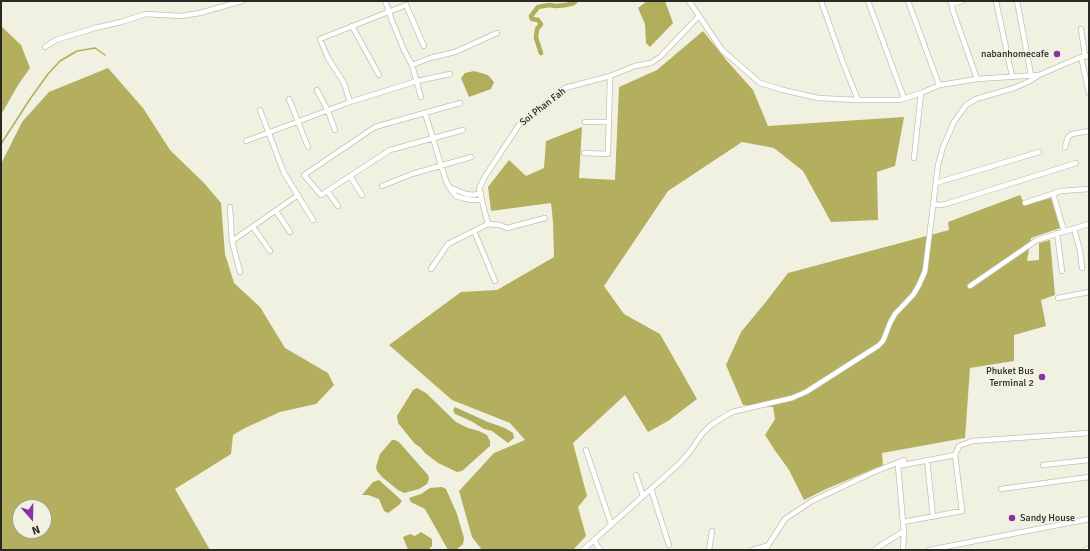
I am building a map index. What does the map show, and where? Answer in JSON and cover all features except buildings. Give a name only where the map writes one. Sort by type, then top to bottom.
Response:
[{"type":"street","points":[[45,47],[56,40],[146,14],[181,16],[200,13],[242,1]]},
{"type":"street","points":[[384,1],[412,64],[421,97]]},
{"type":"street","points":[[689,1],[722,50],[760,83],[782,90],[818,98],[900,100],[939,85],[977,79],[1039,75]]},
{"type":"street","points":[[820,1],[858,100]]},
{"type":"street","points":[[868,1],[904,98]]},
{"type":"street","points":[[908,1],[939,85]]},
{"type":"street","points":[[962,1],[951,3],[977,79]]},
{"type":"street","points":[[996,1],[1012,76]]},
{"type":"street","points":[[1017,1],[1031,75]]},
{"type":"street","points":[[350,102],[344,83],[328,58],[320,39],[406,5],[424,46]]},
{"type":"street","name":"Soi Phan Fah","points":[[488,224],[480,189],[484,178],[519,126],[565,88],[610,76],[635,66],[651,63],[660,57],[699,16]]},
{"type":"street","points":[[352,26],[379,75]]},
{"type":"street","points":[[1081,29],[1089,93]]},
{"type":"street","points":[[412,64],[456,52],[497,33]]},
{"type":"street","points":[[583,550],[681,462],[702,434],[711,425],[732,412],[792,398],[806,392],[878,346],[883,341],[895,314],[913,295],[925,271],[938,166],[943,147],[954,122],[966,105],[976,99],[1014,88],[1039,75],[1085,57]]},
{"type":"street","points":[[246,141],[350,102],[417,81],[450,74]]},
{"type":"street","points":[[584,153],[608,154],[610,76]]},
{"type":"street","points":[[317,90],[328,110],[335,130]]},
{"type":"street","points":[[914,158],[921,93]]},
{"type":"street","points":[[289,98],[308,147]]},
{"type":"street","points":[[460,103],[375,127],[304,175],[321,195],[390,150],[463,130]]},
{"type":"street","points":[[260,110],[284,173],[313,220]]},
{"type":"street","points":[[426,112],[449,187],[453,193],[462,198],[482,200]]},
{"type":"street","points":[[585,122],[609,122]]},
{"type":"street","points":[[1064,147],[1068,137],[1072,134],[1089,130]]},
{"type":"street","points":[[936,183],[1038,152]]},
{"type":"street","points":[[382,186],[412,174],[471,157]]},
{"type":"street","points":[[933,204],[946,204],[1076,164]]},
{"type":"street","points":[[350,176],[362,195]]},
{"type":"street","points":[[449,187],[466,194],[473,195],[481,193]]},
{"type":"street","points":[[1025,203],[1061,191],[1089,189]]},
{"type":"street","points":[[327,191],[338,206]]},
{"type":"street","points":[[1053,194],[1064,231]]},
{"type":"street","points":[[232,241],[298,196]]},
{"type":"street","points":[[230,207],[232,241],[240,272]]},
{"type":"street","points":[[276,211],[290,232]]},
{"type":"street","points":[[431,269],[448,244],[488,224],[500,225],[507,228],[545,218]]},
{"type":"street","points":[[970,286],[1037,240],[1089,224]]},
{"type":"street","points":[[253,227],[270,251]]},
{"type":"street","points":[[1074,228],[1080,251],[1082,268]]},
{"type":"street","points":[[474,231],[495,281]]},
{"type":"street","points":[[1057,233],[1062,271]]},
{"type":"street","points":[[1058,298],[1089,292]]},
{"type":"street","points":[[903,522],[962,511],[955,455],[959,446],[972,441],[1089,433]]},
{"type":"street","points":[[586,450],[611,524]]},
{"type":"street","points":[[903,550],[904,531],[898,466],[955,455]]},
{"type":"street","points":[[752,550],[766,548],[785,519],[812,501],[874,472],[904,460],[904,465]]},
{"type":"street","points":[[927,460],[933,517]]},
{"type":"street","points":[[1043,465],[1089,460]]},
{"type":"street","points":[[636,475],[643,496]]},
{"type":"street","points":[[1001,489],[1089,477]]},
{"type":"street","points":[[651,489],[669,545]]},
{"type":"street","points":[[929,550],[1089,519]]},
{"type":"street","points":[[709,550],[712,531]]},
{"type":"street","points":[[874,550],[904,531]]},
{"type":"street","points":[[594,540],[600,550]]},
{"type":"street","points":[[1085,550],[1089,549]]},
{"type":"shaded area","points":[[647,1],[665,1],[673,23],[650,47],[646,43],[645,24],[638,8]]},
{"type":"shaded area","points":[[1,26],[21,45],[30,68],[18,85],[1,115]]},
{"type":"shaded area","points":[[703,31],[753,90],[768,126],[904,117],[895,166],[877,172],[878,220],[831,222],[803,171],[774,148],[742,142],[668,191],[604,286],[624,314],[660,334],[697,399],[668,421],[648,432],[625,395],[573,443],[587,496],[578,507],[586,536],[573,550],[482,550],[472,537],[459,491],[494,453],[525,440],[510,423],[452,400],[389,345],[461,292],[497,290],[554,257],[551,203],[491,211],[488,187],[509,160],[526,176],[544,168],[546,141],[582,127],[579,178],[615,180],[619,87],[657,70]]},
{"type":"shaded area","points":[[108,68],[143,108],[170,150],[204,183],[221,203],[225,254],[234,283],[260,307],[285,348],[328,373],[334,385],[316,404],[280,412],[233,435],[231,454],[175,489],[210,550],[1,550],[1,164],[22,122],[49,92]]},
{"type":"shaded area","points":[[474,71],[488,75],[494,82],[491,89],[469,97],[461,78],[465,73]]},
{"type":"shaded area","points":[[1020,195],[1025,205],[1051,198],[1060,228],[1031,238],[1027,261],[1039,260],[1039,243],[1050,240],[1055,295],[1041,300],[1046,326],[1014,335],[1014,361],[970,368],[965,438],[882,453],[883,465],[804,500],[789,470],[765,435],[775,419],[773,407],[743,405],[726,365],[741,332],[788,273],[949,230],[948,222]]},
{"type":"shaded area","points":[[417,388],[426,393],[456,422],[487,435],[490,441],[490,446],[462,471],[457,472],[438,463],[415,444],[398,423],[397,416],[413,390]]},
{"type":"shaded area","points":[[455,407],[505,428],[513,433],[514,438],[508,443],[492,431],[484,429],[455,414],[453,410]]},
{"type":"shaded area","points":[[392,440],[399,442],[428,475],[429,479],[427,484],[419,489],[404,493],[382,477],[377,471],[376,467],[380,454]]},
{"type":"shaded area","points":[[379,480],[402,501],[388,513],[384,511],[379,499],[368,495],[362,495],[373,482]]},
{"type":"shaded area","points":[[442,487],[446,489],[457,514],[464,538],[463,544],[456,550],[448,550],[425,509],[411,502],[409,498],[421,494],[430,488]]},
{"type":"shaded area","points":[[421,532],[432,539],[432,546],[428,550],[408,550],[403,537],[410,534],[415,536]]},
{"type":"waterway","points":[[541,53],[536,38],[537,29],[541,24],[538,20],[532,19],[531,16],[538,7],[549,5],[566,5],[576,1]]},
{"type":"waterway","points":[[1,144],[30,99],[48,74],[60,61],[77,51],[95,48],[105,55]]},
{"type":"waterway","points":[[1,396],[4,394],[16,397],[18,415],[12,433],[18,444],[27,435],[36,430],[51,437],[65,423],[84,413],[93,418],[107,417],[114,426],[133,429],[149,425],[171,433],[189,435],[207,441]]},
{"type":"place","name":"nabanhomecafe","points":[[1057,54]]},
{"type":"place","name":"Phuket Bus Terminal 2","points":[[1042,377]]},
{"type":"place","name":"Sandy House","points":[[1012,518]]}]
